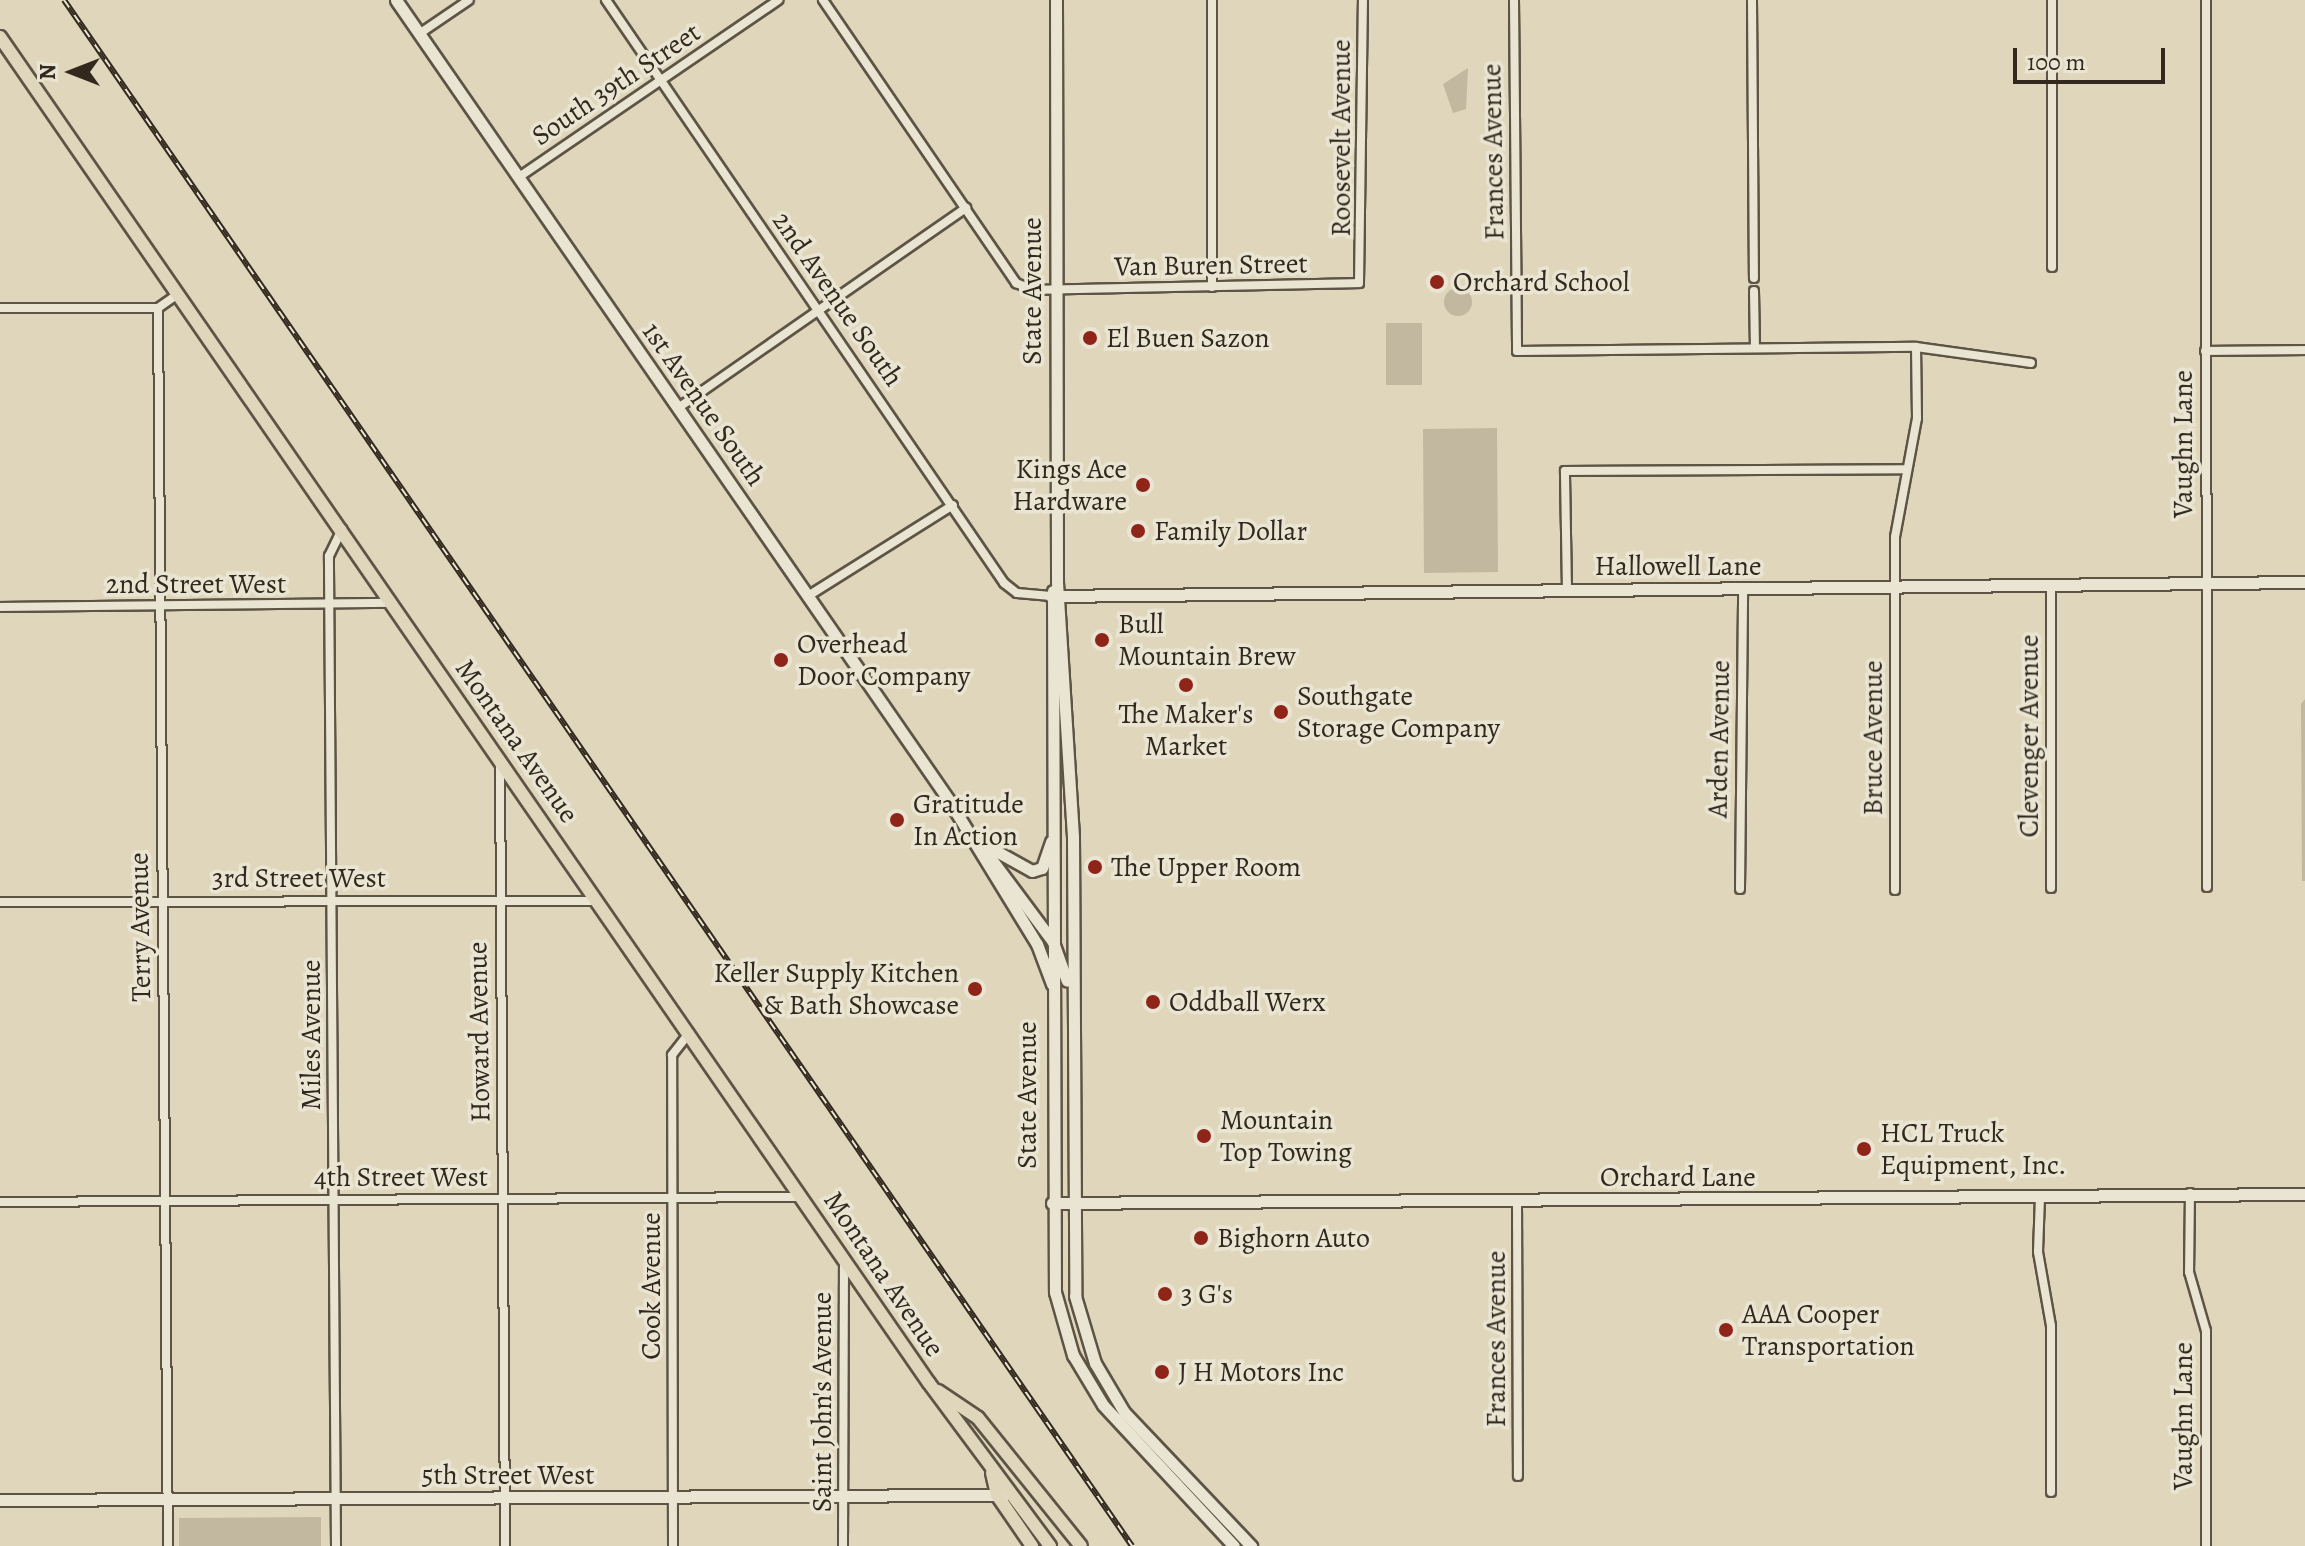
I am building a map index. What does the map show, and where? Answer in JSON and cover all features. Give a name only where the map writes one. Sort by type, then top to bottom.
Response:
[{"type":"main road","name":"Montana Avenue","points":[[0,37],[929,1383],[992,1473],[1017,1495],[1050,1546]]},
{"type":"main road","points":[[929,1383],[978,1418],[1081,1546]]},
{"type":"main road","name":"Montana Avenue","points":[[992,1473],[997,1495],[1032,1546]]},
{"type":"street","name":"1st Avenue South","points":[[396,0],[972,836],[1053,942],[1066,968],[1072,1097]]},
{"type":"street","points":[[419,34],[469,0]]},
{"type":"street","name":"2nd Avenue South","points":[[606,0],[1004,583],[1017,593],[1057,596]]},
{"type":"street","name":"South 39th Street","points":[[519,177],[778,0]]},
{"type":"street","name":"Van Buren Street","points":[[823,0],[1016,283],[1056,290],[1353,284],[1363,277]]},
{"type":"street","name":"State Avenue","points":[[1056,0],[1057,818],[1052,984],[1055,1292],[1080,1369],[1133,1442],[1234,1546]]},
{"type":"street","points":[[1212,0],[1212,287]]},
{"type":"street","name":"Roosevelt Avenue","points":[[1363,0],[1363,277]]},
{"type":"street","name":"Frances Avenue","points":[[1514,0],[1517,351],[1755,348]]},
{"type":"street","points":[[1752,0],[1754,278]]},
{"type":"street","points":[[2052,0],[2052,267]]},
{"type":"street","name":"Vaughn Lane","points":[[2206,0],[2204,584],[2207,887]]},
{"type":"street","points":[[678,408],[966,208]]},
{"type":"street","points":[[1754,291],[1755,348],[1916,347],[2031,363]]},
{"type":"street","points":[[0,308],[158,308],[178,294]]},
{"type":"street","name":"Terry Avenue","points":[[158,308],[168,1546]]},
{"type":"street","name":"Bruce Avenue","points":[[1895,890],[1895,537],[1917,418],[1916,347]]},
{"type":"street","points":[[2205,351],[2305,350]]},
{"type":"street","points":[[1567,590],[1565,471],[1907,469]]},
{"type":"street","points":[[808,596],[953,505]]},
{"type":"street","name":"Miles Avenue","points":[[336,1546],[329,605],[330,546],[342,529]]},
{"type":"street","name":"Hallowell Lane","points":[[1057,596],[2305,582]]},
{"type":"street","name":"Clevenger Avenue","points":[[2051,584],[2051,888]]},
{"type":"street","name":"Arden Avenue","points":[[1740,889],[1743,589]]},
{"type":"street","name":"State Avenue","points":[[1057,596],[1075,1296],[1095,1363],[1140,1431],[1251,1546]]},
{"type":"street","name":"2nd Street West","points":[[0,607],[393,603]]},
{"type":"street","name":"Howard Avenue","points":[[500,758],[505,1546]]},
{"type":"street","points":[[972,836],[1019,867],[1038,870],[1057,818]]},
{"type":"street","name":"1st Avenue South","points":[[972,836],[1037,944],[1052,984]]},
{"type":"street","name":"3rd Street West","points":[[0,902],[598,901]]},
{"type":"street","name":"Cook Avenue","points":[[673,1546],[673,1049],[689,1033]]},
{"type":"street","name":"Vaughn Lane","points":[[2190,1193],[2189,1272],[2206,1331],[2206,1546]]},
{"type":"street","name":"Orchard Lane","points":[[1052,1203],[2305,1194]]},
{"type":"street","name":"4th Street West","points":[[0,1202],[802,1197]]},
{"type":"street","points":[[2040,1197],[2038,1252],[2051,1326],[2051,1492]]},
{"type":"street","name":"Frances Avenue","points":[[1517,1202],[1518,1476]]},
{"type":"street","name":"Saint John's Avenue","points":[[843,1546],[844,1258]]},
{"type":"street","name":"5th Street West","points":[[0,1500],[1017,1495]]},
{"type":"shaded area","points":[[1468,68],[1466,109],[1453,113],[1443,84]]},
{"type":"shaded area","points":[[1458,288],[1468,292],[1472,302],[1468,312],[1458,316],[1448,312],[1444,302],[1448,292]]},
{"type":"shaded area","points":[[1386,323],[1422,323],[1422,385],[1386,385]]},
{"type":"shaded area","points":[[1497,428],[1498,572],[1424,573],[1423,429]]},
{"type":"shaded area","points":[[2305,699],[2305,881],[2302,881],[2301,704]]},
{"type":"shaded area","points":[[321,1517],[321,1546],[179,1546],[179,1518]]},
{"type":"railway","points":[[64,0],[1132,1546]]},
{"type":"place","name":"Orchard School","points":[[1437,282]]},
{"type":"place","name":"El Buen Sazon","points":[[1090,338]]},
{"type":"place","name":"Kings Ace Hardware","points":[[1143,485]]},
{"type":"place","name":"Family Dollar","points":[[1138,531]]},
{"type":"place","name":"Bull Mountain Brew","points":[[1102,640]]},
{"type":"place","name":"Overhead Door Company","points":[[781,660]]},
{"type":"place","name":"The Maker's Market","points":[[1186,685]]},
{"type":"place","name":"Southgate Storage Company","points":[[1281,712]]},
{"type":"place","name":"Gratitude In Action","points":[[897,820]]},
{"type":"place","name":"The Upper Room","points":[[1095,867]]},
{"type":"place","name":"Keller Supply Kitchen & Bath Showcase","points":[[975,989]]},
{"type":"place","name":"Oddball Werx","points":[[1153,1002]]},
{"type":"place","name":"Mountain Top Towing","points":[[1204,1136]]},
{"type":"place","name":"HCL Truck Equipment, Inc.","points":[[1864,1149]]},
{"type":"place","name":"Bighorn Auto","points":[[1201,1238]]},
{"type":"place","name":"3 G's","points":[[1165,1294]]},
{"type":"place","name":"AAA Cooper Transportation","points":[[1726,1330]]},
{"type":"place","name":"J H Motors Inc","points":[[1162,1372]]}]
